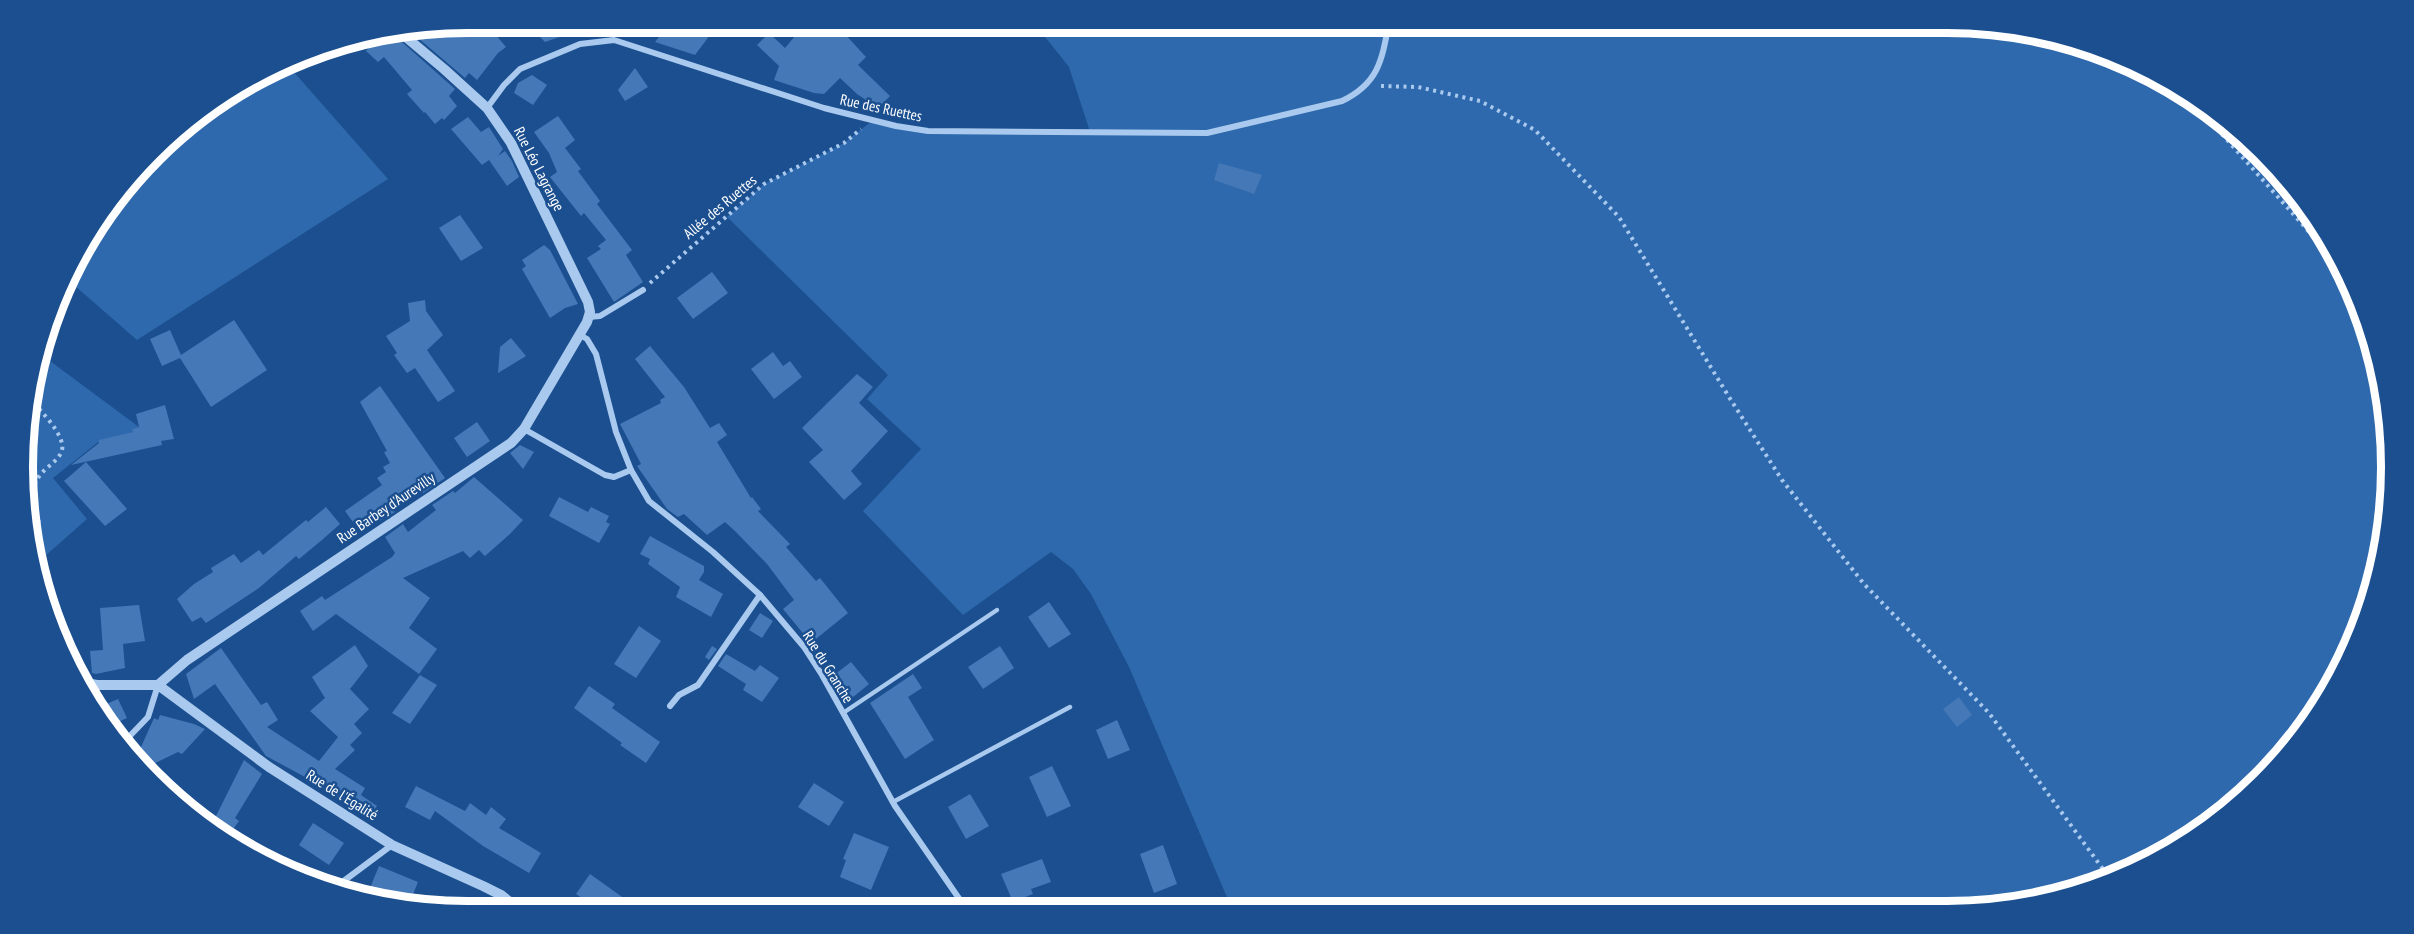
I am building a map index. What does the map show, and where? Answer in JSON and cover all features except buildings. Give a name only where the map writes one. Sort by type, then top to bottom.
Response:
[{"type":"street","points":[[1368,85],[1380,61],[1386,33]]},
{"type":"street","name":"Rue Léo Lagrange","points":[[406,38],[487,108],[511,143],[588,302],[589,317]]},
{"type":"street","name":"Rue des Ruettes","points":[[487,108],[504,85],[520,69],[579,44],[614,40],[824,108],[872,121],[928,130],[1207,132],[1342,101],[1368,85]]},
{"type":"street","points":[[589,317],[600,316],[643,290]]},
{"type":"street","name":"Rue Barbey d'Aurevilly","points":[[158,685],[187,660],[511,443],[524,429],[589,317]]},
{"type":"street","name":"Rue du Granche","points":[[580,335],[587,339],[596,354],[615,432],[631,470],[653,506],[713,552],[760,595],[804,647],[893,802],[961,901]]},
{"type":"street","points":[[524,429],[605,475],[614,477],[631,470]]},
{"type":"street","points":[[670,706],[679,695],[698,685],[760,595]]},
{"type":"street","points":[[91,684],[158,685],[148,717],[128,738]]},
{"type":"street","name":"Rue de l'Égalité","points":[[158,685],[269,767],[392,845],[483,886],[508,901]]},
{"type":"street","points":[[342,882],[392,845]]},
{"type":"lane","points":[[843,713],[997,610]]},
{"type":"lane","points":[[893,802],[1071,707]]},
{"type":"path","points":[[1368,85],[1419,87],[1480,101],[1535,129],[1619,217],[1782,480],[1864,584],[1989,713],[2105,871]]},
{"type":"path","name":"Allée des Ruettes","points":[[643,290],[764,184],[844,142],[872,121]]},
{"type":"path","points":[[2215,126],[2318,242]]},
{"type":"path","points":[[34,488],[38,476],[61,453],[62,444],[51,423],[37,407]]},
{"type":"path","points":[[37,521],[44,522]]},
{"type":"path","points":[[250,843],[282,859]]},
{"type":"shaded area","points":[[1042,33],[1947,33],[2032,41],[2087,56],[2113,66],[2164,91],[2188,106],[2254,160],[2308,226],[2323,250],[2348,301],[2358,327],[2373,382],[2381,467],[2373,552],[2358,607],[2348,633],[2323,684],[2308,708],[2273,753],[2233,793],[2188,828],[2139,856],[2087,878],[2032,893],[1947,901],[1229,901],[1129,667],[1091,594],[1073,569],[1051,552],[963,615],[863,511],[921,449],[867,399],[888,375],[727,217],[764,184],[844,143],[872,121],[928,131],[1090,132],[1069,67]]},
{"type":"shaded area","points":[[292,70],[388,179],[137,340],[74,285],[91,250],[106,226],[141,181],[181,141],[226,106]]},
{"type":"shaded area","points":[[47,359],[139,427],[133,429],[133,432],[97,443],[53,478],[87,519],[43,558],[37,524],[33,467],[37,410]]}]
